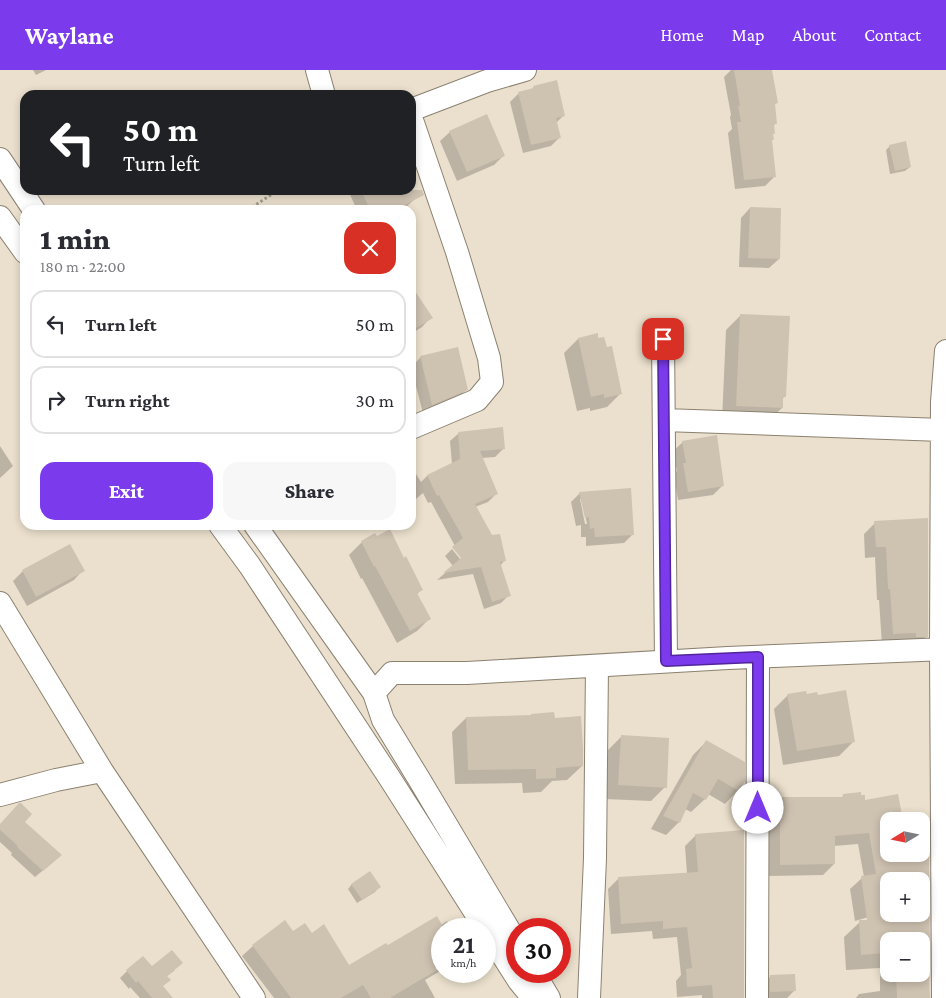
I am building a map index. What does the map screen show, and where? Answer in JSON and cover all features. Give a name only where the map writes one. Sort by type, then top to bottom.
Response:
[{"type":"street","points":[[317,70],[323,90]]},
{"type":"street","points":[[416,108],[487,81],[525,70]]},
{"type":"street","points":[[416,131],[457,252],[489,358],[492,382],[477,400],[416,426]]},
{"type":"street","points":[[0,159],[20,189]]},
{"type":"street","points":[[0,217],[20,245]]},
{"type":"street","points":[[663,339],[666,661]]},
{"type":"street","points":[[943,998],[942,402],[946,351]]},
{"type":"street","points":[[664,420],[942,430]]},
{"type":"street","points":[[224,530],[250,566],[389,777],[519,981],[533,998]]},
{"type":"street","points":[[258,530],[374,693],[383,720],[506,925]]},
{"type":"street","points":[[0,603],[102,771],[254,998]]},
{"type":"street","points":[[374,693],[392,673],[467,673],[666,661],[943,649]]},
{"type":"street","points":[[757,998],[758,657]]},
{"type":"street","points":[[589,998],[595,858],[597,666]]},
{"type":"street","points":[[0,795],[56,780],[102,771]]},
{"type":"street","points":[[540,983],[549,998]]},
{"type":"path","points":[[256,205],[270,195]]},
{"type":"building","points":[[734,70],[772,70],[778,103],[775,104],[777,124],[774,124],[775,134],[773,134],[774,140],[772,140],[776,177],[744,180],[737,122],[741,122],[738,106],[740,106]]},
{"type":"building","points":[[557,80],[565,116],[556,118],[561,138],[531,145],[518,92]]},
{"type":"building","points":[[487,114],[505,156],[467,172],[449,131]]},
{"type":"building","points":[[906,141],[911,167],[895,171],[889,145]]},
{"type":"building","points":[[416,190],[422,190],[424,195],[405,205],[368,205],[363,195],[416,195]]},
{"type":"building","points":[[750,207],[781,208],[780,259],[748,258]]},
{"type":"building","points":[[416,292],[433,318],[416,328]]},
{"type":"building","points":[[740,314],[790,316],[786,397],[783,397],[783,408],[736,406]]},
{"type":"building","points":[[598,333],[598,338],[604,337],[607,347],[612,346],[622,394],[604,398],[604,394],[591,397],[578,338]]},
{"type":"building","points":[[458,347],[468,390],[432,405],[420,356]]},
{"type":"building","points":[[503,427],[505,449],[480,451],[498,494],[475,504],[492,535],[500,534],[506,561],[500,562],[511,596],[492,602],[481,567],[443,573],[461,558],[452,547],[463,538],[439,495],[437,496],[427,475],[460,459],[458,432]]},
{"type":"building","points":[[717,435],[724,486],[688,492],[683,463],[686,463],[682,441]]},
{"type":"building","points":[[631,488],[634,535],[595,537],[594,528],[590,529],[589,517],[585,518],[579,492]]},
{"type":"building","points":[[928,518],[928,637],[916,637],[916,633],[893,634],[886,547],[876,547],[874,521]]},
{"type":"building","points":[[390,530],[423,590],[417,593],[431,619],[410,631],[361,541],[375,533],[377,536]]},
{"type":"building","points":[[70,544],[85,571],[36,597],[22,570]]},
{"type":"building","points":[[846,690],[855,742],[797,751],[787,694],[806,691],[807,694],[817,692],[818,695]]},
{"type":"building","points":[[554,712],[555,718],[581,716],[583,766],[556,768],[556,778],[536,779],[536,769],[468,770],[466,717],[531,715]]},
{"type":"building","points":[[621,735],[669,738],[667,788],[618,785]]},
{"type":"building","points":[[706,740],[745,762],[745,781],[739,791],[718,779],[706,800],[693,793],[680,823],[663,816]]},
{"type":"building","points":[[861,792],[861,795],[865,795],[865,800],[898,794],[901,812],[880,812],[880,862],[929,862],[929,872],[880,872],[880,922],[930,922],[930,932],[880,932],[880,953],[861,955],[859,920],[867,920],[861,876],[876,874],[869,833],[835,836],[835,864],[780,865],[780,797],[843,797],[843,794]]},
{"type":"building","points":[[19,803],[32,814],[25,822],[62,855],[43,871],[0,830],[0,824]]},
{"type":"building","points":[[744,830],[744,998],[713,998],[712,985],[687,987],[686,969],[692,968],[687,927],[663,929],[663,921],[621,924],[618,877],[698,872],[695,834]]},
{"type":"building","points":[[370,871],[381,887],[362,900],[351,884]]},
{"type":"building","points":[[285,920],[293,931],[305,923],[312,933],[324,924],[349,965],[386,943],[388,945],[431,920],[431,974],[390,998],[371,998],[363,985],[341,998],[291,998],[252,945]]},
{"type":"building","points":[[172,950],[183,963],[167,976],[171,980],[163,986],[173,998],[152,998],[138,981],[136,983],[126,970],[143,956],[152,966]]},
{"type":"building","points":[[795,974],[796,991],[770,992],[770,975]]},
{"type":"building","points":[[896,982],[929,982],[930,998],[897,998]]},
{"type":"route","points":[[663,339],[666,661],[758,657],[758,808]]}]
